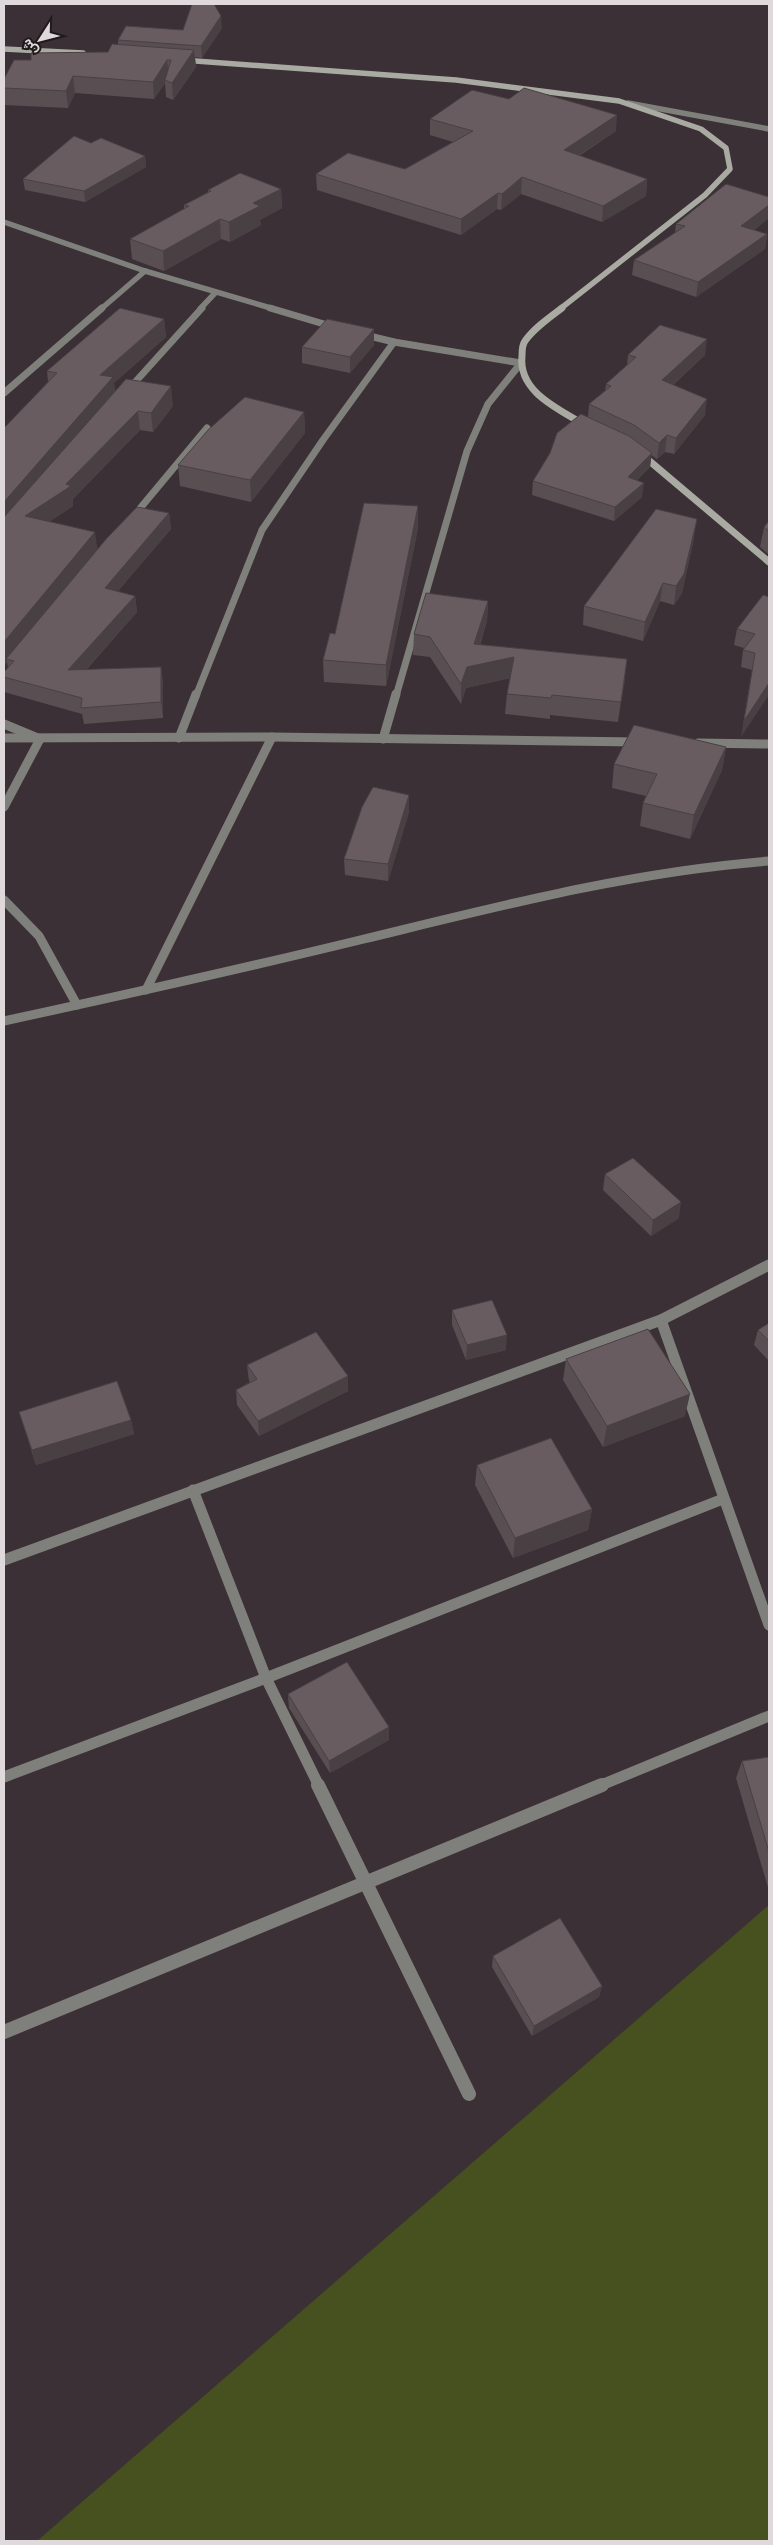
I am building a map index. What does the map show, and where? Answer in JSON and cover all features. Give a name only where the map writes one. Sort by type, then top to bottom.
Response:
[{"type":"main road","points":[[4,48],[88,54]]},
{"type":"main road","points":[[174,59],[456,80],[619,101],[701,129],[726,148],[730,169],[705,195],[540,324],[523,343],[521,363],[527,384],[548,402],[594,430]]},
{"type":"main road","points":[[637,451],[769,562]]},
{"type":"street","points":[[619,101],[769,129]]},
{"type":"street","points":[[4,222],[145,271],[340,328]]},
{"type":"street","points":[[4,393],[145,271]]},
{"type":"street","points":[[123,395],[215,293]]},
{"type":"street","points":[[349,331],[394,342],[521,363],[488,404],[467,451],[383,739]]},
{"type":"street","points":[[179,738],[262,530],[322,440],[394,342]]},
{"type":"street","points":[[125,527],[207,428]]},
{"type":"street","points":[[4,724],[40,739]]},
{"type":"street","points":[[146,990],[272,737]]},
{"type":"street","points":[[4,738],[272,737],[651,742]]},
{"type":"street","points":[[4,808],[40,739]]},
{"type":"street","points":[[689,743],[769,744]]},
{"type":"street","points":[[4,1021],[253,966],[555,891],[656,872],[769,861]]},
{"type":"street","points":[[4,900],[39,936],[76,1005]]},
{"type":"street","points":[[4,1560],[661,1320],[769,1265]]},
{"type":"street","points":[[661,1320],[769,1625]]},
{"type":"street","points":[[193,1490],[266,1678],[470,2094]]},
{"type":"street","points":[[4,1777],[266,1678],[723,1499]]},
{"type":"street","points":[[4,2032],[769,1716]]},
{"type":"green space","points":[[769,1905],[769,2541],[37,2541]]},
{"type":"building","points":[[192,4],[214,4],[221,16],[201,46],[118,40],[126,26],[183,30]]},
{"type":"building","points":[[112,44],[194,50],[172,83],[165,80],[171,60],[167,60],[153,82],[73,76],[66,91],[4,88],[4,79],[14,60],[31,60],[31,53],[108,52]]},
{"type":"building","points":[[524,88],[617,115],[564,150],[647,179],[603,206],[522,177],[502,194],[498,193],[461,219],[316,174],[348,153],[405,169],[473,131],[430,119],[472,90],[509,99]]},
{"type":"building","points":[[74,136],[91,143],[101,138],[145,156],[84,191],[23,179]]},
{"type":"building","points":[[240,173],[281,189],[253,203],[260,206],[229,222],[220,219],[163,251],[130,239],[189,206],[184,205]]},
{"type":"building","points":[[726,184],[769,197],[769,205],[741,226],[767,234],[698,282],[634,260],[685,226],[676,224]]},
{"type":"building","points":[[120,308],[164,319],[100,375],[113,377],[4,502],[4,428],[57,373],[47,371]]},
{"type":"building","points":[[327,319],[374,329],[350,357],[302,347]]},
{"type":"building","points":[[660,325],[707,339],[662,380],[707,399],[676,438],[667,435],[659,443],[634,425],[589,404],[611,386],[606,384],[636,357],[628,355]]},
{"type":"building","points":[[126,379],[171,386],[151,413],[138,411],[66,484],[71,486],[25,516],[95,532],[4,642],[4,516]]},
{"type":"building","points":[[245,397],[304,412],[250,480],[178,465],[208,430]]},
{"type":"building","points":[[581,414],[629,436],[652,453],[628,477],[644,483],[615,507],[533,481],[550,453],[557,433]]},
{"type":"building","points":[[364,503],[418,506],[386,665],[323,660],[330,633],[335,634]]},
{"type":"building","points":[[137,507],[169,513],[105,588],[135,596],[68,670],[161,667],[161,702],[81,708],[82,698],[4,677],[4,672],[14,661],[6,659],[107,538]]},
{"type":"building","points":[[656,509],[697,519],[684,574],[676,586],[663,583],[645,622],[584,606]]},
{"type":"building","points":[[769,521],[769,531],[764,527]]},
{"type":"building","points":[[426,593],[488,601],[474,644],[627,659],[621,702],[552,695],[551,698],[507,694],[514,657],[467,667],[461,684],[430,637],[414,634]]},
{"type":"building","points":[[763,595],[769,597],[769,683],[744,721],[755,653],[743,650],[755,634],[737,629]]},
{"type":"building","points":[[634,725],[726,747],[694,815],[643,803],[657,774],[614,764]]},
{"type":"building","points":[[373,787],[409,795],[388,864],[344,859],[362,807]]},
{"type":"building","points":[[633,1158],[681,1202],[653,1220],[605,1174]]},
{"type":"building","points":[[492,1300],[507,1335],[467,1345],[452,1310]]},
{"type":"building","points":[[769,1323],[769,1341],[758,1330]]},
{"type":"building","points":[[648,1329],[690,1394],[607,1426],[566,1359]]},
{"type":"building","points":[[316,1332],[348,1376],[258,1421],[236,1390],[257,1379],[247,1365]]},
{"type":"building","points":[[117,1381],[131,1420],[32,1450],[19,1412]]},
{"type":"building","points":[[551,1438],[592,1509],[515,1538],[477,1465]]},
{"type":"building","points":[[347,1662],[389,1727],[329,1761],[288,1694]]},
{"type":"building","points":[[769,1757],[769,1852],[742,1761]]},
{"type":"building","points":[[560,1918],[602,1986],[534,2026],[493,1956]]}]
